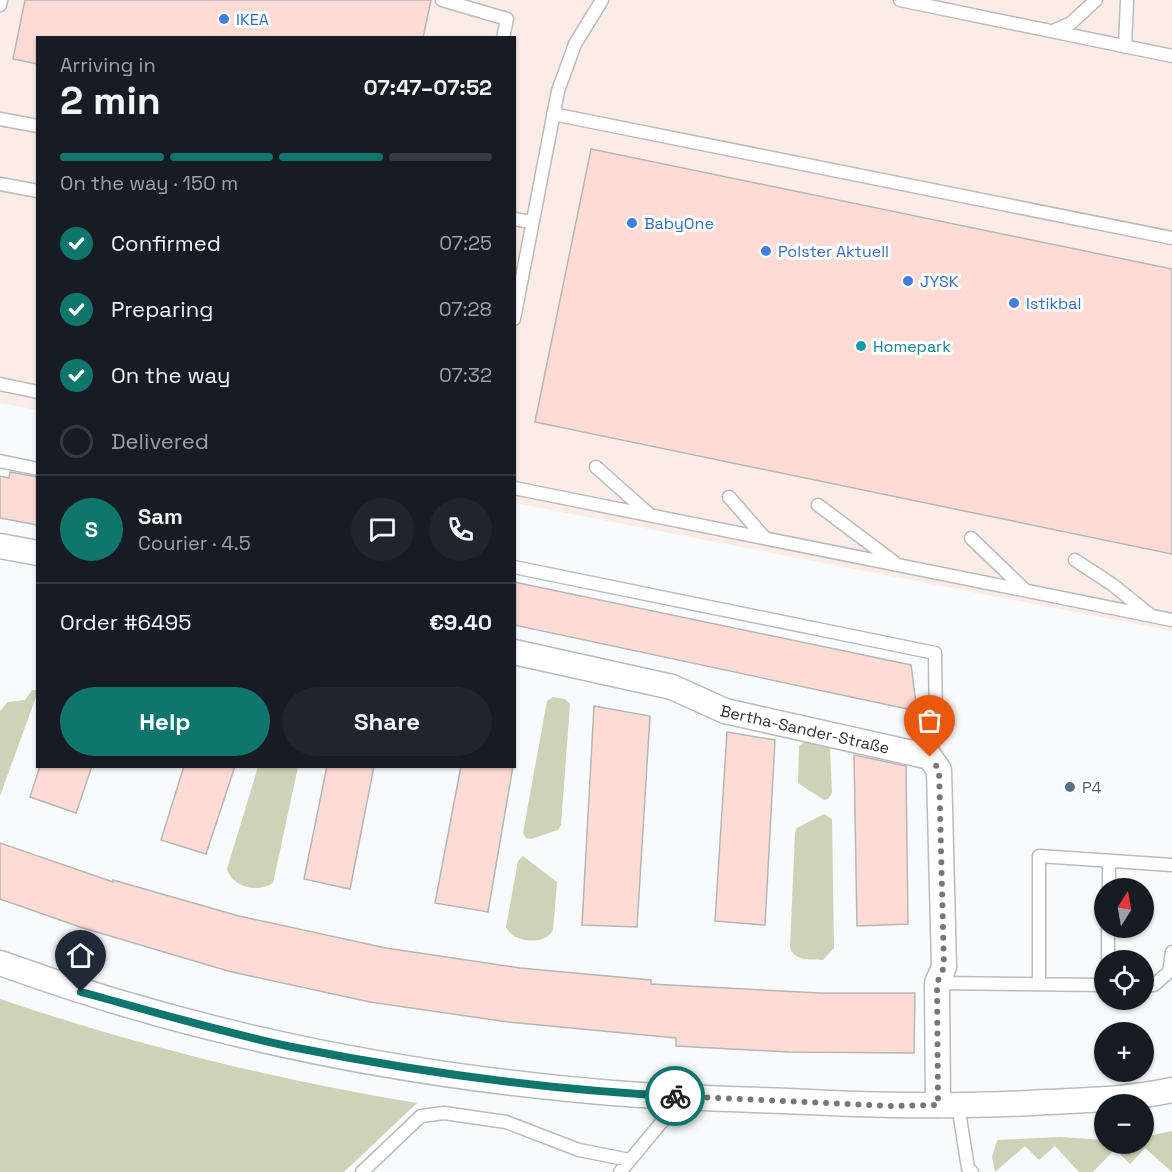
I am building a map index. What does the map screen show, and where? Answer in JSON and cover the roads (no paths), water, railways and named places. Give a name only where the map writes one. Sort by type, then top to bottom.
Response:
[{"type":"street","points":[[0,546],[36,553]]},
{"type":"street","name":"Bertha-Sander-Straße","points":[[516,652],[672,687],[725,711],[930,757]]},
{"type":"street","points":[[930,757],[939,770],[944,967],[937,983],[948,1105]]},
{"type":"street","points":[[0,963],[81,992],[290,1046],[424,1070],[568,1088],[670,1096],[892,1106],[1134,1098],[1172,1090]]},
{"type":"lane","points":[[0,5],[1,0]]},
{"type":"lane","points":[[442,0],[507,19],[503,36]]},
{"type":"lane","points":[[516,308],[558,91],[575,44],[602,0]]},
{"type":"lane","points":[[900,0],[1172,56]]},
{"type":"lane","points":[[1053,31],[1071,23],[1096,0]]},
{"type":"lane","points":[[1125,47],[1127,0]]},
{"type":"lane","points":[[553,114],[1172,238]]},
{"type":"lane","points":[[0,118],[36,126]]},
{"type":"lane","points":[[0,184],[36,191]]},
{"type":"lane","points":[[516,219],[532,222]]},
{"type":"lane","points":[[0,384],[36,392]]},
{"type":"lane","points":[[0,461],[36,469]]},
{"type":"lane","points":[[596,467],[650,515]]},
{"type":"lane","points":[[517,486],[1172,620]]},
{"type":"lane","points":[[729,497],[765,538]]},
{"type":"lane","points":[[818,504],[897,565]]},
{"type":"lane","points":[[971,538],[1026,590]]},
{"type":"lane","points":[[1075,560],[1113,585],[1150,616]]},
{"type":"lane","points":[[516,567],[935,653],[936,725],[930,757]]},
{"type":"lane","points":[[1039,984],[1039,856],[1172,865]]},
{"type":"lane","points":[[1109,861],[1109,878]]},
{"type":"lane","points":[[1154,985],[1169,972],[1172,952]]},
{"type":"lane","points":[[937,983],[1094,985]]},
{"type":"lane","points":[[620,1172],[666,1117],[670,1096]]},
{"type":"lane","points":[[948,1105],[968,1170]]},
{"type":"lane","points":[[362,1172],[421,1116],[444,1113],[506,1122],[579,1150],[630,1160]]},
{"type":"place","name":"IKEA","points":[[224,19]]},
{"type":"place","name":"BabyOne","points":[[632,223]]},
{"type":"place","name":"Polster Aktuell","points":[[766,251]]},
{"type":"place","name":"JYSK","points":[[908,281]]},
{"type":"place","name":"Istikbal","points":[[1014,303]]},
{"type":"place","name":"Homepark","points":[[861,346]]},
{"type":"place","name":"P4","points":[[1070,787]]}]
